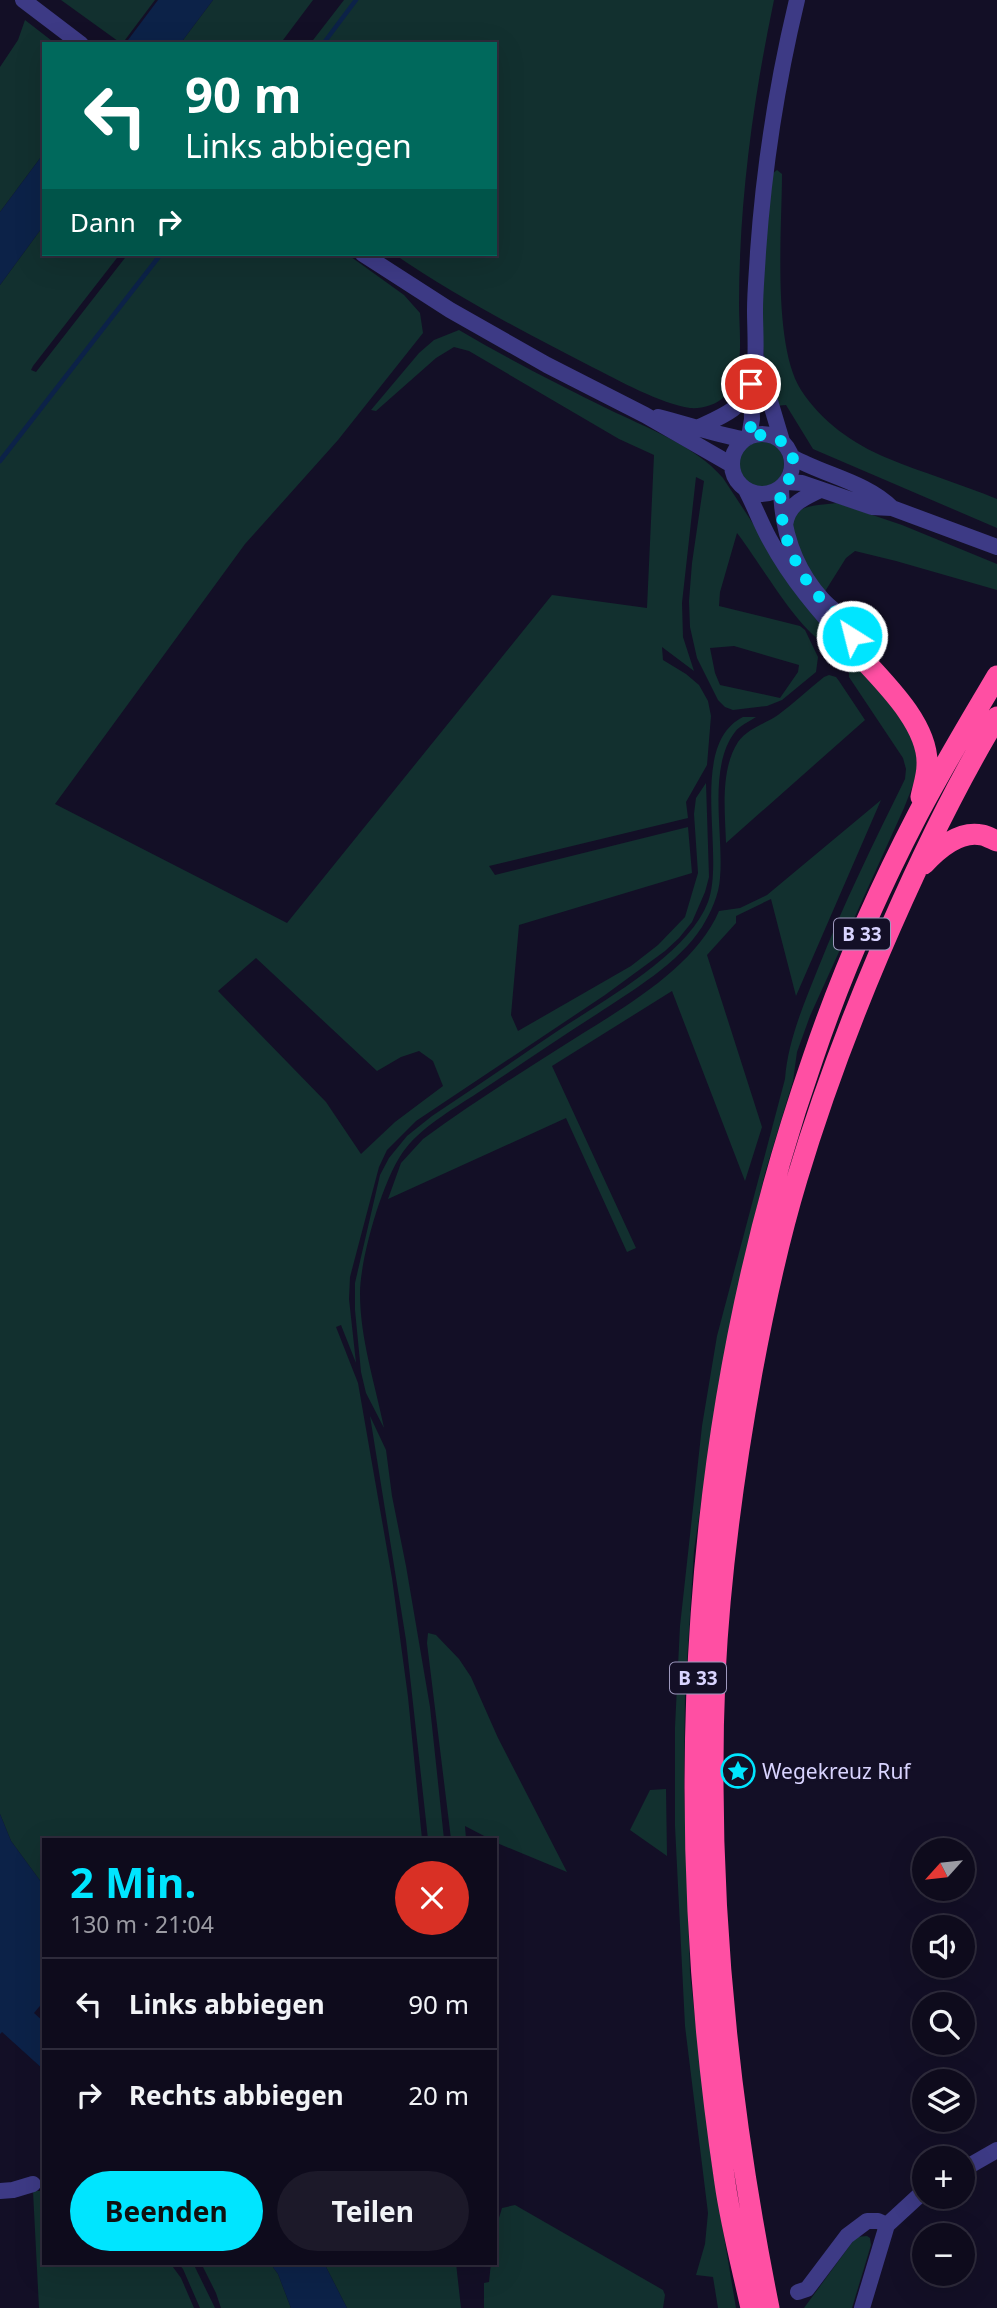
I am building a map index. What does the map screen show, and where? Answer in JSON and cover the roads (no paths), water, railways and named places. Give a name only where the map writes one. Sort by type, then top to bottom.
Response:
[{"type":"highway","name":"B 33","points":[[849,644],[904,705],[922,736],[928,763],[918,814]]},
{"type":"highway","name":"B 33","points":[[751,2308],[725,2187],[709,2063],[699,1959],[696,1873],[698,1701],[707,1547],[728,1389],[757,1245],[813,1056],[883,886],[918,814],[997,676]]},
{"type":"highway","name":"B 33","points":[[769,2308],[741,2144],[726,2024],[717,1885],[715,1675],[736,1458],[762,1316],[796,1181],[820,1104],[857,1006],[913,875],[968,765],[997,717]]},
{"type":"highway","points":[[913,875],[938,849],[963,835],[980,834],[997,841]]},
{"type":"street","points":[[792,457],[791,475],[784,485],[784,528],[788,544],[810,586],[846,620],[852,636],[849,644],[815,607],[792,576],[770,540],[746,491],[736,480],[732,465],[736,448],[746,439],[752,419],[755,298],[766,166],[797,0]]},
{"type":"street","points":[[28,4],[78,42]]},
{"type":"street","points":[[366,256],[450,310],[732,465]]},
{"type":"street","points":[[755,348],[782,441],[792,457],[879,494],[892,508]]},
{"type":"street","points":[[699,427],[737,407],[751,384]]},
{"type":"street","points":[[645,415],[726,436],[746,439],[766,434],[782,441]]},
{"type":"street","points":[[746,491],[764,495],[784,485],[802,484],[872,507],[892,508],[997,547]]},
{"type":"street","points":[[784,528],[787,512],[791,507],[797,501],[820,490]]},
{"type":"street","points":[[975,2162],[997,2150]]},
{"type":"street","points":[[0,2190],[13,2190],[33,2184]]},
{"type":"street","points":[[862,2308],[887,2225],[912,2202]]},
{"type":"street","points":[[798,2292],[807,2289],[847,2236],[867,2221],[878,2221],[887,2225]]},
{"type":"water","points":[[158,0],[213,0],[182,42],[126,42]]},
{"type":"water","points":[[42,156],[42,228],[0,285],[0,212]]},
{"type":"water","points":[[0,1814],[11,1841],[42,1883],[42,2003],[34,2013],[42,2020],[42,2068],[2,2032],[0,2034]]},
{"type":"water","points":[[271,2265],[325,2265],[347,2308],[291,2308],[278,2274]]},
{"type":"waterway","points":[[324,42],[356,0]]},
{"type":"waterway","points":[[0,461],[159,256]]},
{"type":"place","name":"Wegekreuz Ruf","points":[[738,1771]]}]
